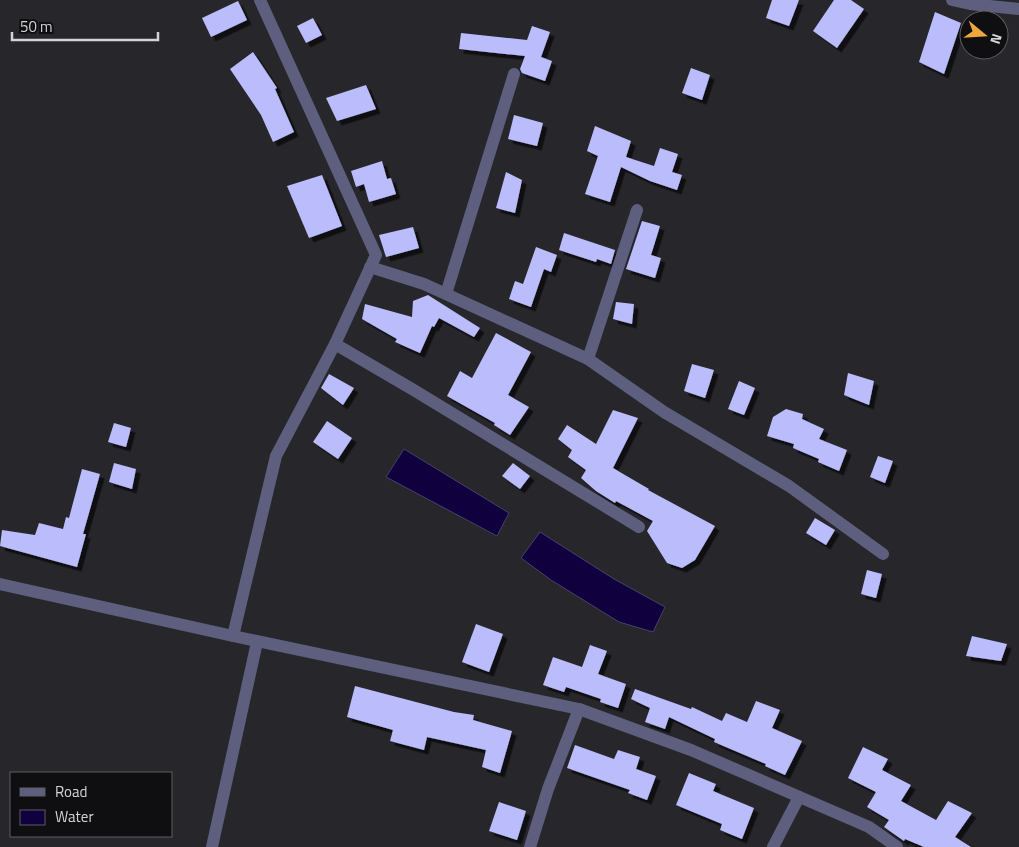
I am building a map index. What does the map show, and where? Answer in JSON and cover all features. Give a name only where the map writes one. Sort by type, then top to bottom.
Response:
[{"type":"street","points":[[233,636],[276,456],[335,344],[376,255],[260,0]]},
{"type":"street","points":[[952,0],[970,4],[1019,9]]},
{"type":"street","points":[[446,294],[514,74]]},
{"type":"street","points":[[588,359],[637,210]]},
{"type":"street","points":[[370,267],[424,284],[588,359],[664,412],[789,486],[883,554]]},
{"type":"street","points":[[335,344],[412,388],[639,527]]},
{"type":"street","points":[[0,584],[257,642],[579,709],[690,750],[869,827],[897,847]]},
{"type":"street","points":[[212,847],[257,642]]},
{"type":"street","points":[[530,847],[548,789],[579,709]]},
{"type":"street","points":[[773,847],[799,797]]},
{"type":"water","points":[[404,449],[509,513],[497,536],[386,477]]},
{"type":"water","points":[[540,532],[614,579],[665,607],[653,632],[619,622],[551,580],[521,558]]},
{"type":"building","points":[[772,0],[799,0],[789,26],[766,18]]},
{"type":"building","points":[[834,0],[851,0],[864,9],[837,48],[813,31]]},
{"type":"building","points":[[238,1],[247,20],[211,37],[202,18]]},
{"type":"building","points":[[935,12],[959,22],[959,29],[944,74],[919,62]]},
{"type":"building","points":[[313,18],[322,35],[306,43],[297,26]]},
{"type":"building","points":[[532,26],[550,32],[541,57],[552,61],[545,81],[522,73],[520,69],[525,56],[459,49],[461,33],[527,40]]},
{"type":"building","points":[[253,52],[277,88],[275,89],[294,132],[273,142],[261,115],[230,69]]},
{"type":"building","points":[[691,68],[710,75],[702,100],[682,93]]},
{"type":"building","points":[[366,85],[376,109],[337,121],[326,98]]},
{"type":"building","points":[[514,115],[543,123],[537,146],[508,139]]},
{"type":"building","points":[[595,126],[631,141],[626,157],[654,166],[660,148],[678,154],[672,172],[682,175],[677,190],[650,181],[621,167],[610,202],[585,194],[598,156],[587,151]]},
{"type":"building","points":[[382,161],[387,179],[391,178],[396,194],[369,202],[364,184],[356,187],[351,171]]},
{"type":"building","points":[[506,172],[522,180],[515,213],[496,208]]},
{"type":"building","points":[[322,175],[342,226],[309,238],[287,186]]},
{"type":"building","points":[[642,221],[660,226],[651,255],[661,258],[655,278],[626,269]]},
{"type":"building","points":[[413,227],[419,248],[386,257],[379,235]]},
{"type":"building","points":[[564,233],[615,250],[611,264],[597,259],[596,262],[559,250]]},
{"type":"building","points":[[536,247],[557,255],[551,272],[544,269],[531,307],[509,299],[515,281],[523,284]]},
{"type":"building","points":[[428,295],[480,328],[474,337],[439,318],[434,327],[432,326],[420,353],[395,342],[397,339],[362,319],[365,304],[412,317],[413,301]]},
{"type":"building","points":[[616,302],[634,304],[632,324],[613,319]]},
{"type":"building","points":[[496,333],[531,352],[508,395],[529,407],[510,435],[494,425],[495,423],[447,396],[460,371],[472,378]]},
{"type":"building","points":[[692,364],[714,370],[705,398],[684,391]]},
{"type":"building","points":[[848,373],[874,381],[869,405],[844,395]]},
{"type":"building","points":[[329,374],[354,388],[343,405],[321,388]]},
{"type":"building","points":[[739,381],[755,388],[744,415],[728,409]]},
{"type":"building","points":[[786,409],[803,414],[802,419],[824,429],[819,439],[847,450],[839,471],[818,462],[819,459],[793,448],[794,444],[767,436],[773,417]]},
{"type":"building","points":[[613,410],[638,418],[613,468],[648,490],[715,526],[695,560],[682,568],[667,563],[647,531],[653,521],[616,501],[615,503],[596,491],[581,478],[586,470],[568,457],[572,450],[558,439],[567,425],[596,444]]},
{"type":"building","points":[[327,421],[352,438],[338,459],[313,442]]},
{"type":"building","points":[[114,423],[131,428],[126,447],[108,442]]},
{"type":"building","points":[[878,456],[893,461],[885,483],[870,477]]},
{"type":"building","points":[[114,463],[136,469],[132,489],[109,482]]},
{"type":"building","points":[[513,463],[530,476],[520,489],[502,476]]},
{"type":"building","points":[[82,469],[100,474],[83,534],[86,534],[77,567],[0,546],[2,530],[35,535],[39,523],[63,529],[66,517],[69,518]]},
{"type":"building","points":[[815,518],[835,530],[826,545],[806,533]]},
{"type":"building","points":[[867,570],[882,574],[876,598],[861,594]]},
{"type":"building","points":[[476,624],[503,634],[489,672],[462,662]]},
{"type":"building","points":[[972,636],[1007,644],[1001,661],[966,656]]},
{"type":"building","points":[[590,645],[607,651],[598,674],[626,684],[618,708],[600,702],[601,699],[566,687],[564,692],[543,685],[553,657],[582,667]]},
{"type":"building","points":[[355,686],[454,712],[474,715],[473,720],[512,731],[500,773],[482,767],[486,750],[427,737],[424,750],[390,741],[393,730],[347,717]]},
{"type":"building","points":[[635,689],[691,709],[692,707],[722,721],[726,713],[747,722],[756,701],[780,710],[772,728],[802,741],[785,775],[765,766],[766,764],[714,742],[715,739],[669,717],[665,729],[645,722],[650,708],[631,699]]},
{"type":"building","points":[[575,745],[614,759],[618,750],[640,757],[636,769],[656,776],[647,800],[628,793],[630,790],[567,768]]},
{"type":"building","points":[[863,747],[888,759],[882,770],[911,785],[901,801],[936,820],[948,801],[972,813],[955,837],[971,847],[924,847],[905,839],[904,841],[884,827],[889,820],[867,807],[876,792],[848,778]]},
{"type":"building","points":[[689,773],[716,784],[713,791],[754,808],[742,839],[720,830],[722,824],[676,805]]},
{"type":"building","points":[[499,802],[526,811],[517,840],[489,831]]}]
